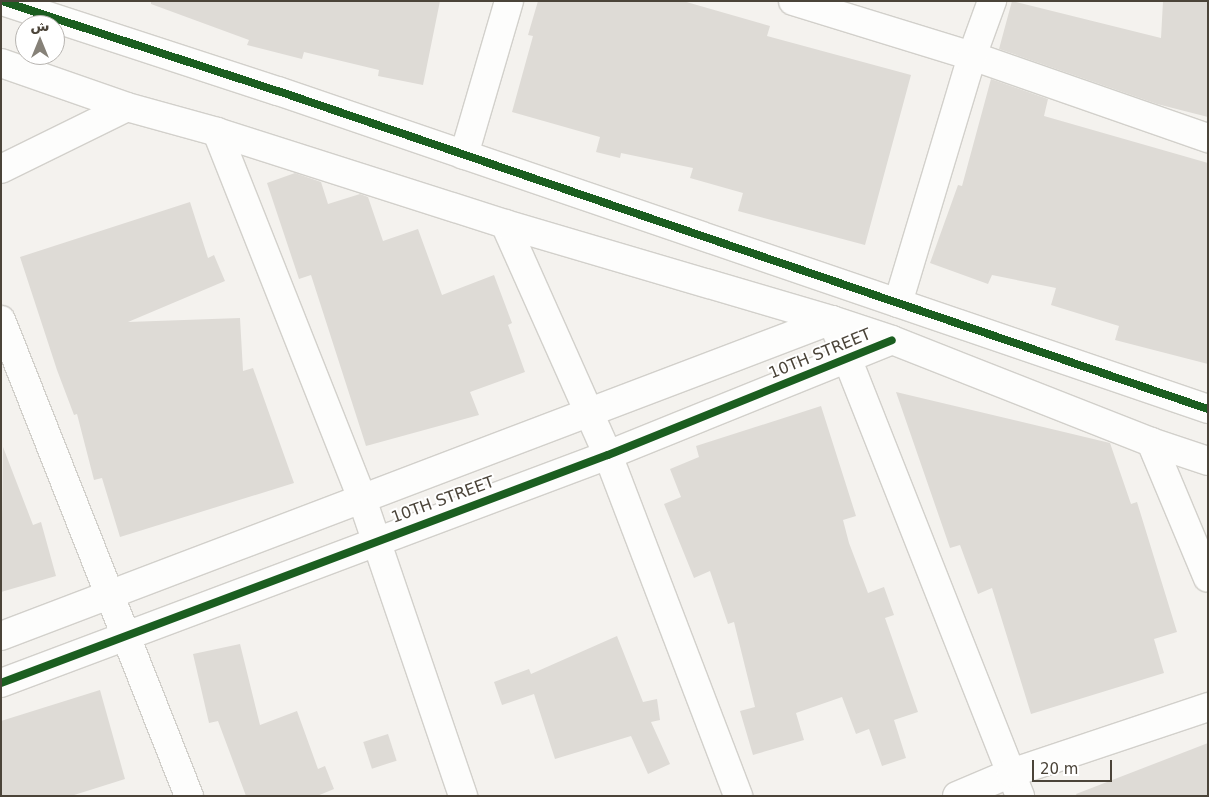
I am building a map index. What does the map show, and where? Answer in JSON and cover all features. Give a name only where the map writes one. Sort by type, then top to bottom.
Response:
[{"type":"street","points":[[464,155],[509,1]]},
{"type":"street","points":[[793,1],[972,56],[1208,138]]},
{"type":"street","points":[[898,303],[972,56],[992,1]]},
{"type":"street","points":[[17,4],[278,90],[1208,409]]},
{"type":"street","points":[[1,63],[127,107],[217,132],[505,224],[832,320],[892,340],[1151,442],[1208,461]]},
{"type":"street","points":[[1,169],[127,107]]},
{"type":"street","points":[[217,132],[377,539],[463,796]]},
{"type":"street","points":[[505,224],[608,455],[738,796]]},
{"type":"street","points":[[1,320],[189,796]]},
{"type":"street","points":[[832,320],[1016,784]]},
{"type":"street","name":"10TH STREET","points":[[1,636],[832,320]]},
{"type":"street","name":"10TH STREET","points":[[1,683],[377,539],[608,455],[892,340]]},
{"type":"street","points":[[1151,442],[1208,578]]},
{"type":"street","points":[[956,796],[1016,784],[1208,706]]},
{"type":"building","points":[[151,1],[440,1],[423,85],[378,76],[379,70],[304,52],[302,59],[247,45],[249,40],[151,4]]},
{"type":"building","points":[[538,1],[683,1],[770,26],[767,36],[911,75],[865,245],[738,211],[743,193],[690,178],[693,168],[621,153],[620,158],[596,152],[600,137],[512,112],[533,36],[528,35]]},
{"type":"building","points":[[1012,1],[1161,38],[1163,1],[1208,1],[1208,117],[1157,104],[999,49]]},
{"type":"building","points":[[991,79],[1048,99],[1044,116],[1208,163],[1208,364],[1115,340],[1119,326],[1051,305],[1056,288],[992,275],[988,284],[930,263],[958,185],[962,186]]},
{"type":"building","points":[[295,173],[321,182],[328,204],[360,194],[368,197],[383,241],[418,229],[442,295],[494,275],[512,323],[508,325],[525,372],[470,392],[479,415],[366,446],[311,275],[299,279],[267,183]]},
{"type":"building","points":[[190,202],[208,258],[214,255],[225,281],[128,322],[240,318],[243,371],[253,368],[294,483],[120,537],[102,478],[94,480],[77,414],[74,415],[57,370],[20,257]]},
{"type":"building","points":[[896,392],[1110,443],[1131,504],[1137,502],[1177,632],[1154,639],[1164,673],[1031,714],[992,588],[978,594],[960,545],[950,548]]},
{"type":"building","points":[[821,406],[856,516],[843,520],[849,543],[868,593],[884,587],[894,615],[885,618],[918,712],[894,720],[906,758],[882,766],[869,729],[856,734],[842,697],[796,713],[804,740],[753,755],[740,711],[755,707],[734,622],[728,624],[710,571],[694,578],[664,504],[681,497],[670,469],[699,457],[696,446]]},
{"type":"building","points":[[3,447],[33,525],[41,522],[56,576],[1,592]]},
{"type":"building","points":[[617,636],[643,702],[657,699],[660,720],[651,722],[670,764],[648,774],[631,736],[555,759],[534,694],[502,705],[494,682],[529,669],[531,674]]},
{"type":"building","points":[[240,644],[260,725],[297,711],[318,769],[325,766],[334,789],[317,796],[246,796],[218,721],[209,723],[193,654]]},
{"type":"building","points":[[100,690],[125,779],[71,796],[1,796],[1,721]]},
{"type":"building","points":[[388,734],[397,761],[372,769],[363,742]]},
{"type":"building","points":[[1208,743],[1208,796],[1077,796],[1076,794]]},
{"type":"cycle path","points":[[2,1],[278,91],[1208,409]]},
{"type":"cycle path","points":[[1,683],[608,455],[892,340]]}]
